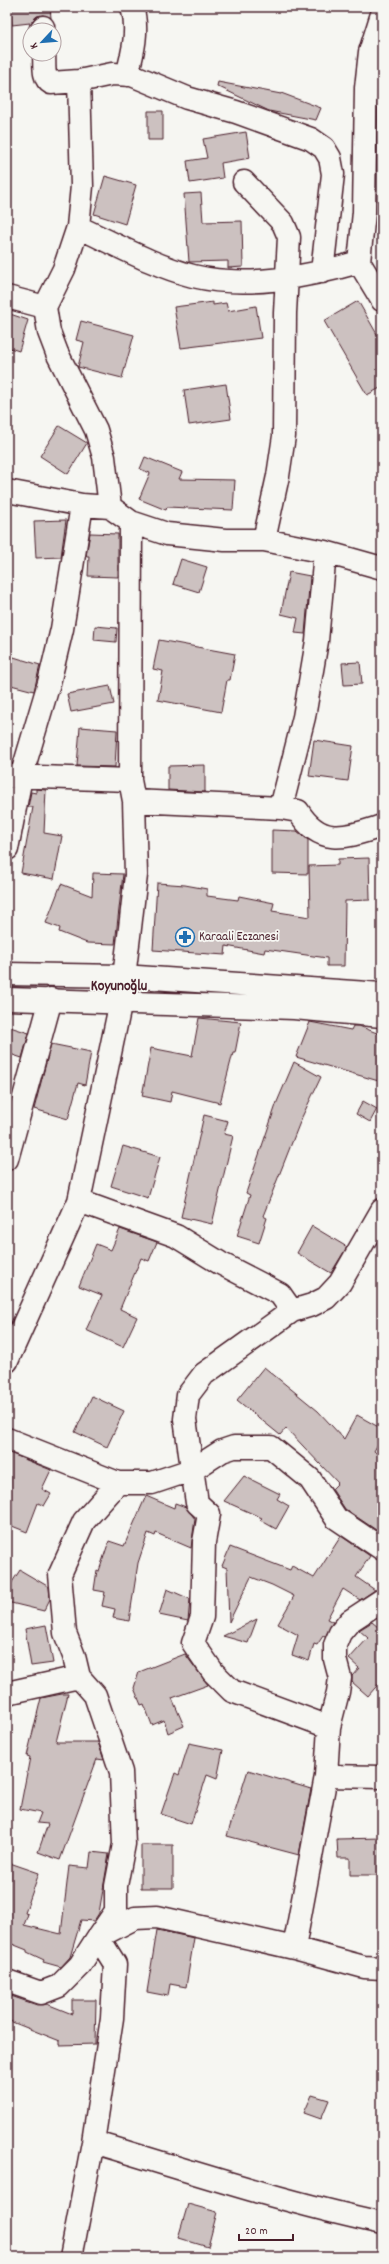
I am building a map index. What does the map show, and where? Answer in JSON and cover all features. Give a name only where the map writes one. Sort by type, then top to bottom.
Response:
[{"type":"main road","points":[[127,75],[134,45],[135,28],[132,7]]},
{"type":"main road","points":[[382,14],[376,55],[366,88],[364,212],[359,262],[382,300]]},
{"type":"main road","points":[[44,62],[45,76],[51,83],[78,81],[112,74],[127,75],[187,98],[236,112],[311,139],[324,148],[330,158],[333,174],[322,272]]},
{"type":"main road","points":[[78,81],[82,186],[78,227],[64,269],[45,307],[49,332],[57,353],[96,430],[104,457],[110,507]]},
{"type":"main road","points":[[244,182],[287,229],[289,237],[284,344],[284,436],[278,476],[264,540]]},
{"type":"main road","points":[[78,227],[160,264],[192,275],[218,280],[288,278],[322,272],[359,262]]},
{"type":"main road","points":[[7,297],[45,307]]},
{"type":"main road","points":[[7,491],[82,505],[110,507],[130,522],[167,534],[225,540],[264,540],[325,552],[382,568]]},
{"type":"main road","points":[[7,849],[14,776],[49,683],[62,629],[82,505]]},
{"type":"main road","points":[[7,1361],[79,1201],[121,1001],[136,875],[134,801],[130,780],[130,522]]},
{"type":"main road","points":[[281,808],[304,717],[317,641],[325,552]]},
{"type":"main road","points":[[14,776],[130,780]]},
{"type":"main road","points":[[134,801],[281,808],[298,811],[312,829],[332,837],[345,837],[382,826]]},
{"type":"main road","points":[[7,974],[123,976],[382,994]]},
{"type":"main road","points":[[7,998],[294,1008],[382,1016]]},
{"type":"main road","points":[[7,1159],[51,999]]},
{"type":"main road","points":[[79,1201],[176,1236],[220,1263],[280,1294],[292,1310]]},
{"type":"main road","points":[[329,1727],[232,1691],[213,1672],[193,1642],[202,1617],[204,1542],[209,1514],[197,1503],[194,1469],[185,1419],[188,1395],[204,1374],[292,1310],[312,1306],[326,1298],[340,1283],[382,1210]]},
{"type":"main road","points":[[7,1439],[118,1484],[152,1483],[194,1469],[222,1451],[234,1447],[271,1447],[310,1479],[336,1518],[382,1549]]},
{"type":"main road","points":[[7,1982],[41,1993],[59,1986],[80,1965],[116,1911],[116,1886],[124,1844],[121,1772],[112,1742],[94,1695],[79,1677],[74,1656],[65,1633],[60,1574],[84,1521],[118,1484]]},
{"type":"main road","points":[[294,1948],[326,1776],[329,1727],[340,1678],[335,1659],[335,1645],[340,1633],[350,1621],[382,1600]]},
{"type":"main road","points":[[7,1693],[79,1677]]},
{"type":"main road","points":[[326,1776],[382,1777]]},
{"type":"main road","points":[[98,1937],[135,1918],[157,1917],[294,1948],[364,1967],[382,1968]]},
{"type":"main road","points":[[71,2257],[93,2142],[112,2018],[114,1964],[98,1937]]},
{"type":"main road","points":[[93,2142],[263,2194],[338,2214],[382,2223]]},
{"type":"building","points":[[10,7],[50,7],[51,18],[43,15],[37,16],[32,22],[22,22],[22,24],[12,25]]},
{"type":"building","points":[[218,82],[281,93],[321,108],[316,120],[269,111],[217,86]]},
{"type":"building","points":[[148,111],[163,111],[163,140],[148,140]]},
{"type":"building","points":[[246,132],[250,158],[221,163],[223,178],[190,183],[187,161],[207,158],[203,139]]},
{"type":"building","points":[[105,176],[136,185],[125,224],[94,214]]},
{"type":"building","points":[[201,193],[203,222],[242,221],[243,267],[228,268],[228,261],[189,262],[184,194]]},
{"type":"building","points":[[358,301],[382,343],[382,387],[367,395],[324,321]]},
{"type":"building","points":[[213,302],[213,305],[226,303],[228,311],[256,306],[261,338],[181,348],[174,307]]},
{"type":"building","points":[[7,313],[28,320],[19,351],[7,347]]},
{"type":"building","points":[[81,321],[134,335],[122,378],[78,367],[84,342],[76,340]]},
{"type":"building","points":[[226,384],[231,419],[189,425],[184,390]]},
{"type":"building","points":[[59,426],[87,443],[68,474],[40,456]]},
{"type":"building","points":[[145,457],[182,472],[179,479],[235,480],[233,510],[167,507],[166,510],[139,499],[150,473],[140,469]]},
{"type":"building","points":[[66,520],[61,557],[36,558],[34,521]]},
{"type":"building","points":[[90,533],[118,534],[118,577],[88,576],[89,556],[86,556]]},
{"type":"building","points":[[181,559],[207,567],[199,592],[173,584]]},
{"type":"building","points":[[289,572],[310,576],[305,634],[295,633],[298,618],[281,614]]},
{"type":"building","points":[[95,626],[117,628],[116,642],[94,640]]},
{"type":"building","points":[[159,640],[235,654],[230,680],[227,680],[221,712],[158,700],[163,671],[153,669]]},
{"type":"building","points":[[7,655],[40,665],[34,691],[7,684]]},
{"type":"building","points":[[360,662],[362,684],[344,685],[342,663]]},
{"type":"building","points":[[110,686],[114,704],[71,712],[67,694]]},
{"type":"building","points":[[80,727],[117,730],[115,767],[77,766]]},
{"type":"building","points":[[314,740],[353,746],[348,781],[309,776]]},
{"type":"building","points":[[205,765],[205,792],[168,790],[168,766]]},
{"type":"building","points":[[36,789],[46,790],[44,833],[62,836],[54,879],[21,873],[33,807],[28,807],[31,792],[36,793]]},
{"type":"building","points":[[272,830],[297,831],[308,840],[308,874],[272,873]]},
{"type":"building","points":[[369,858],[370,900],[345,901],[344,966],[327,966],[327,958],[265,949],[264,953],[226,946],[225,955],[153,950],[157,883],[185,885],[207,889],[207,896],[238,900],[239,896],[274,903],[272,911],[310,917],[309,866],[338,865],[338,859]]},
{"type":"building","points":[[93,873],[123,874],[115,944],[87,943],[59,932],[60,928],[46,923],[61,884],[92,896]]},
{"type":"building","points":[[199,1018],[241,1022],[235,1053],[233,1053],[220,1103],[172,1091],[170,1102],[142,1096],[151,1048],[192,1056]]},
{"type":"building","points":[[310,1022],[351,1030],[353,1026],[359,1026],[382,1035],[382,1082],[296,1057]]},
{"type":"building","points":[[10,1027],[29,1033],[22,1058],[7,1053],[7,1036]]},
{"type":"building","points":[[51,1044],[91,1052],[85,1085],[78,1083],[68,1119],[34,1109]]},
{"type":"building","points":[[294,1062],[321,1077],[302,1117],[263,1216],[267,1218],[259,1243],[237,1236],[250,1195],[246,1193],[277,1102]]},
{"type":"building","points":[[363,1101],[377,1109],[370,1122],[356,1114]]},
{"type":"building","points":[[204,1115],[228,1121],[224,1134],[233,1136],[212,1224],[181,1217]]},
{"type":"building","points":[[123,1146],[160,1157],[148,1198],[111,1186]]},
{"type":"building","points":[[312,1226],[347,1247],[331,1273],[297,1253]]},
{"type":"building","points":[[120,1229],[157,1242],[149,1261],[141,1258],[120,1309],[137,1317],[123,1347],[86,1330],[102,1295],[79,1286],[96,1244],[111,1250]]},
{"type":"building","points":[[264,1367],[318,1411],[344,1439],[357,1415],[382,1429],[382,1437],[374,1451],[382,1458],[382,1534],[345,1509],[332,1489],[338,1483],[286,1428],[280,1435],[237,1400]]},
{"type":"building","points":[[92,1396],[124,1411],[107,1447],[75,1432]]},
{"type":"building","points":[[7,1452],[51,1470],[42,1489],[51,1494],[44,1506],[38,1503],[27,1532],[7,1524]]},
{"type":"building","points":[[244,1476],[280,1494],[277,1499],[289,1506],[276,1529],[260,1520],[262,1518],[224,1501]]},
{"type":"building","points":[[146,1496],[174,1508],[175,1503],[186,1507],[195,1519],[191,1548],[156,1533],[155,1536],[148,1533],[138,1563],[129,1621],[113,1618],[115,1609],[102,1606],[105,1592],[94,1590],[97,1570],[99,1571],[109,1541],[124,1546]]},
{"type":"building","points":[[341,1536],[370,1556],[356,1577],[375,1590],[360,1600],[343,1589],[327,1619],[333,1622],[325,1637],[323,1636],[317,1645],[314,1644],[309,1661],[292,1655],[298,1635],[278,1624],[294,1596],[272,1585],[251,1577],[229,1622],[227,1568],[222,1566],[230,1547],[290,1570],[292,1566],[314,1578]]},
{"type":"building","points":[[20,1570],[49,1587],[50,1599],[44,1611],[7,1602],[7,1590]]},
{"type":"building","points":[[167,1589],[190,1599],[188,1621],[159,1615]]},
{"type":"building","points":[[257,1619],[248,1643],[223,1636]]},
{"type":"building","points":[[372,1622],[378,1627],[382,1622],[382,1680],[368,1696],[352,1682],[352,1676],[359,1668],[349,1659],[368,1638],[359,1630]]},
{"type":"building","points":[[46,1625],[53,1663],[31,1666],[25,1629]]},
{"type":"building","points":[[185,1654],[208,1685],[172,1698],[184,1726],[168,1733],[164,1720],[152,1725],[144,1704],[141,1705],[134,1688],[139,1672]]},
{"type":"building","points":[[68,1694],[56,1742],[98,1742],[104,1760],[97,1759],[60,1860],[38,1852],[48,1824],[37,1823],[41,1813],[20,1809],[30,1757],[27,1756],[41,1698]]},
{"type":"building","points":[[189,1743],[223,1750],[217,1779],[207,1775],[191,1824],[161,1814],[175,1773],[179,1775]]},
{"type":"building","points":[[248,1770],[311,1789],[299,1855],[227,1836]]},
{"type":"building","points":[[382,1838],[382,1875],[350,1875],[350,1858],[338,1858],[337,1839]]},
{"type":"building","points":[[141,1845],[173,1845],[173,1888],[141,1888]]},
{"type":"building","points":[[91,1852],[109,1854],[99,1913],[94,1921],[81,1920],[70,1957],[61,1967],[43,1962],[44,1960],[27,1952],[27,1950],[7,1942],[7,1862],[39,1873],[25,1913],[28,1914],[24,1925],[61,1934],[69,1866],[89,1868]]},
{"type":"building","points":[[157,1930],[194,1938],[186,1987],[170,1984],[168,1996],[147,1992]]},
{"type":"building","points":[[8,1995],[37,2005],[47,2004],[72,2014],[72,2000],[96,2000],[95,2044],[60,2045],[60,2041],[7,2020]]},
{"type":"building","points":[[312,2095],[329,2100],[321,2119],[304,2113]]},
{"type":"building","points":[[188,2204],[217,2212],[208,2247],[178,2238]]},
{"type":"place","name":"Karaali Eczanesi","points":[[185,937]]},
{"type":"district","name":"Koyunoğlu","points":[[119,987]]}]
